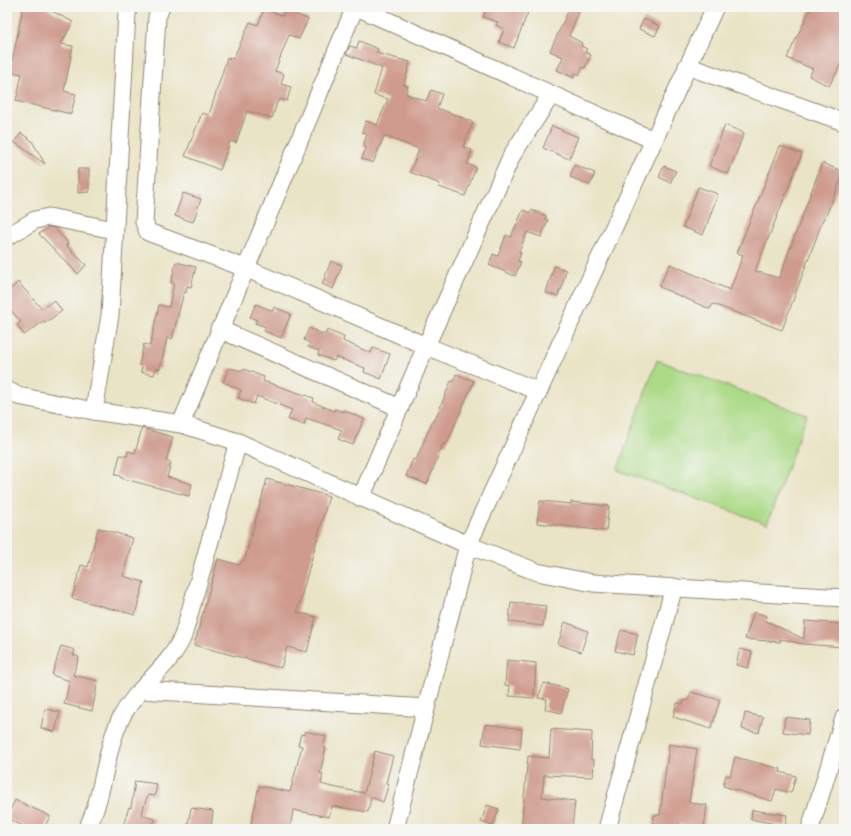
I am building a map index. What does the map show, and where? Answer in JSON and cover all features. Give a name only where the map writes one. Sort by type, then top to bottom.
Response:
[{"type":"street","points":[[94,411],[110,315],[127,13],[129,7]]},
{"type":"street","points":[[161,7],[157,17],[144,222],[146,228],[152,234],[245,268],[426,346],[538,391]]},
{"type":"street","points":[[181,424],[219,329],[356,7],[653,140]]},
{"type":"street","points":[[395,829],[468,546],[714,7]]},
{"type":"street","points":[[687,66],[844,122]]},
{"type":"street","points":[[362,498],[426,346],[512,155],[551,95]]},
{"type":"street","points":[[7,237],[35,220],[49,217],[114,230]]},
{"type":"street","points":[[219,329],[400,408]]},
{"type":"street","points":[[7,390],[18,396],[94,411],[181,424],[238,442],[468,546],[537,572],[593,583],[844,598]]},
{"type":"street","points":[[87,829],[94,815],[99,798],[116,730],[132,701],[173,654],[183,636],[238,442]]},
{"type":"street","points":[[607,829],[674,587]]},
{"type":"street","points":[[142,690],[426,708]]},
{"type":"street","points":[[810,829],[844,718]]},
{"type":"green space","points":[[657,360],[807,415],[767,524],[617,470]]},
{"type":"building","points":[[23,7],[44,7],[73,22],[61,44],[73,46],[64,91],[76,94],[71,114],[16,101],[22,74],[10,72]]},
{"type":"building","points":[[487,7],[530,7],[514,48],[499,42],[504,29],[496,25],[498,22],[483,17]]},
{"type":"building","points":[[570,7],[581,7],[569,36],[582,43],[581,46],[587,49],[585,52],[591,55],[585,68],[583,67],[579,75],[575,73],[574,78],[557,70],[563,57],[550,51]]},
{"type":"building","points":[[811,7],[844,7],[844,58],[829,86],[809,76],[813,69],[787,58]]},
{"type":"building","points":[[264,9],[283,16],[285,10],[308,19],[299,39],[289,35],[275,71],[284,74],[281,84],[291,87],[287,101],[281,99],[280,101],[278,100],[272,118],[247,111],[236,143],[230,141],[220,170],[185,156],[202,113],[209,115],[227,58],[233,59],[250,22],[258,25]]},
{"type":"building","points":[[644,19],[660,26],[655,36],[639,29]]},
{"type":"building","points":[[359,41],[378,49],[376,53],[410,62],[404,85],[408,86],[406,94],[426,101],[431,90],[442,94],[437,108],[473,122],[463,147],[472,150],[467,164],[476,167],[465,196],[439,187],[440,184],[410,172],[419,149],[384,136],[373,163],[362,159],[366,147],[363,146],[367,134],[362,132],[366,121],[377,125],[388,99],[374,95],[382,68],[346,54],[350,46],[357,48]]},
{"type":"building","points":[[725,125],[744,133],[728,174],[709,166]]},
{"type":"building","points":[[552,126],[578,137],[569,159],[543,148]]},
{"type":"building","points":[[21,133],[32,141],[45,164],[14,142]]},
{"type":"building","points":[[780,146],[802,154],[755,271],[779,278],[822,163],[844,172],[825,218],[824,217],[782,330],[713,304],[710,309],[659,287],[670,264],[730,290],[743,255],[737,253]]},
{"type":"building","points":[[574,165],[595,173],[590,185],[570,177]]},
{"type":"building","points":[[664,166],[676,171],[670,183],[659,177]]},
{"type":"building","points":[[78,169],[89,169],[89,192],[78,193]]},
{"type":"building","points":[[698,187],[718,194],[703,235],[683,227]]},
{"type":"building","points":[[183,193],[201,199],[193,222],[175,216]]},
{"type":"building","points":[[523,210],[530,213],[531,210],[546,216],[545,219],[548,220],[541,237],[527,232],[519,252],[521,253],[518,261],[521,262],[515,276],[489,265],[493,254],[498,256],[506,235],[511,237]]},
{"type":"building","points":[[49,227],[54,228],[68,243],[66,245],[86,265],[78,274],[39,234]]},
{"type":"building","points":[[331,261],[342,265],[333,289],[322,284]]},
{"type":"building","points":[[176,262],[196,267],[191,287],[187,286],[186,293],[184,292],[172,339],[167,338],[160,369],[156,368],[154,375],[141,372],[142,366],[139,365],[144,344],[150,346],[159,305],[169,307],[174,283],[171,283]]},
{"type":"building","points":[[554,266],[566,270],[558,296],[546,293]]},
{"type":"building","points":[[18,282],[42,309],[54,300],[62,311],[24,335],[17,325],[21,322],[7,306],[7,292]]},
{"type":"building","points":[[256,304],[273,311],[274,307],[291,314],[281,338],[264,331],[266,327],[255,323],[257,320],[250,317]]},
{"type":"building","points":[[309,328],[325,335],[327,330],[344,337],[343,341],[371,353],[373,348],[390,354],[381,379],[364,372],[365,368],[336,357],[334,361],[318,355],[319,351],[308,347],[310,343],[304,340]]},
{"type":"building","points":[[229,368],[243,371],[244,369],[264,377],[263,381],[314,398],[313,402],[334,411],[335,409],[343,412],[343,410],[364,419],[353,445],[338,439],[342,430],[306,418],[304,425],[288,419],[292,410],[257,396],[254,404],[238,398],[241,390],[223,382]]},
{"type":"building","points":[[456,374],[474,381],[446,445],[443,444],[427,484],[406,476],[413,459],[416,460],[451,381],[453,382]]},
{"type":"building","points":[[142,428],[173,437],[166,461],[171,463],[167,477],[192,484],[189,496],[121,478],[121,476],[115,475],[120,455],[127,456],[128,451],[135,453]]},
{"type":"building","points":[[267,479],[329,496],[297,612],[316,617],[307,652],[287,647],[281,668],[194,645],[218,559],[239,565],[245,558]]},
{"type":"building","points":[[540,501],[571,504],[571,502],[609,506],[606,531],[537,523]]},
{"type":"building","points":[[98,528],[133,538],[123,576],[144,582],[135,615],[72,598],[81,565],[88,567]]},
{"type":"building","points":[[511,602],[546,606],[543,626],[509,622]]},
{"type":"building","points":[[754,612],[767,616],[766,621],[804,639],[805,621],[844,624],[844,647],[803,644],[781,639],[780,642],[745,639]]},
{"type":"building","points":[[565,622],[588,631],[581,652],[558,644]]},
{"type":"building","points":[[621,630],[638,634],[633,655],[615,651]]},
{"type":"building","points":[[61,646],[75,650],[73,655],[79,657],[73,675],[98,681],[92,711],[64,704],[70,681],[52,675]]},
{"type":"building","points":[[740,649],[752,652],[748,668],[736,665]]},
{"type":"building","points":[[507,660],[536,663],[534,698],[509,696],[510,686],[505,685]]},
{"type":"building","points":[[544,683],[568,689],[561,713],[545,709],[547,699],[538,698]]},
{"type":"building","points":[[691,692],[720,700],[711,729],[673,717],[677,703],[683,704],[684,700],[688,701]]},
{"type":"building","points":[[45,709],[60,712],[55,732],[41,728]]},
{"type":"building","points":[[745,713],[763,717],[759,733],[742,729]]},
{"type":"building","points":[[785,717],[810,720],[808,735],[783,732]]},
{"type":"building","points":[[485,724],[522,729],[520,749],[482,744]]},
{"type":"building","points":[[551,729],[592,732],[591,760],[594,760],[593,777],[544,775],[542,797],[575,801],[572,829],[521,829],[528,756],[549,758]]},
{"type":"building","points":[[305,731],[326,736],[323,747],[326,748],[320,773],[323,774],[321,784],[364,793],[375,751],[393,756],[386,783],[389,784],[383,802],[371,797],[368,812],[332,806],[329,817],[293,810],[290,829],[250,829],[259,786],[290,792],[302,746],[298,745],[301,734],[304,735]]},
{"type":"building","points":[[669,744],[697,749],[689,803],[707,805],[704,828],[678,824],[677,829],[653,829],[654,815],[660,815]]},
{"type":"building","points":[[735,757],[781,769],[780,772],[796,776],[791,793],[776,789],[772,801],[723,786],[726,775],[730,776]]},
{"type":"building","points":[[135,781],[157,784],[155,796],[148,795],[141,815],[155,819],[152,829],[122,829],[129,807],[131,808]]},
{"type":"building","points":[[15,800],[50,816],[44,829],[29,829],[7,818]]},
{"type":"building","points":[[487,805],[499,809],[493,826],[481,822]]},
{"type":"building","points":[[191,808],[213,811],[211,829],[187,829]]},
{"type":"building","points":[[752,810],[787,815],[785,826],[751,819]]}]
